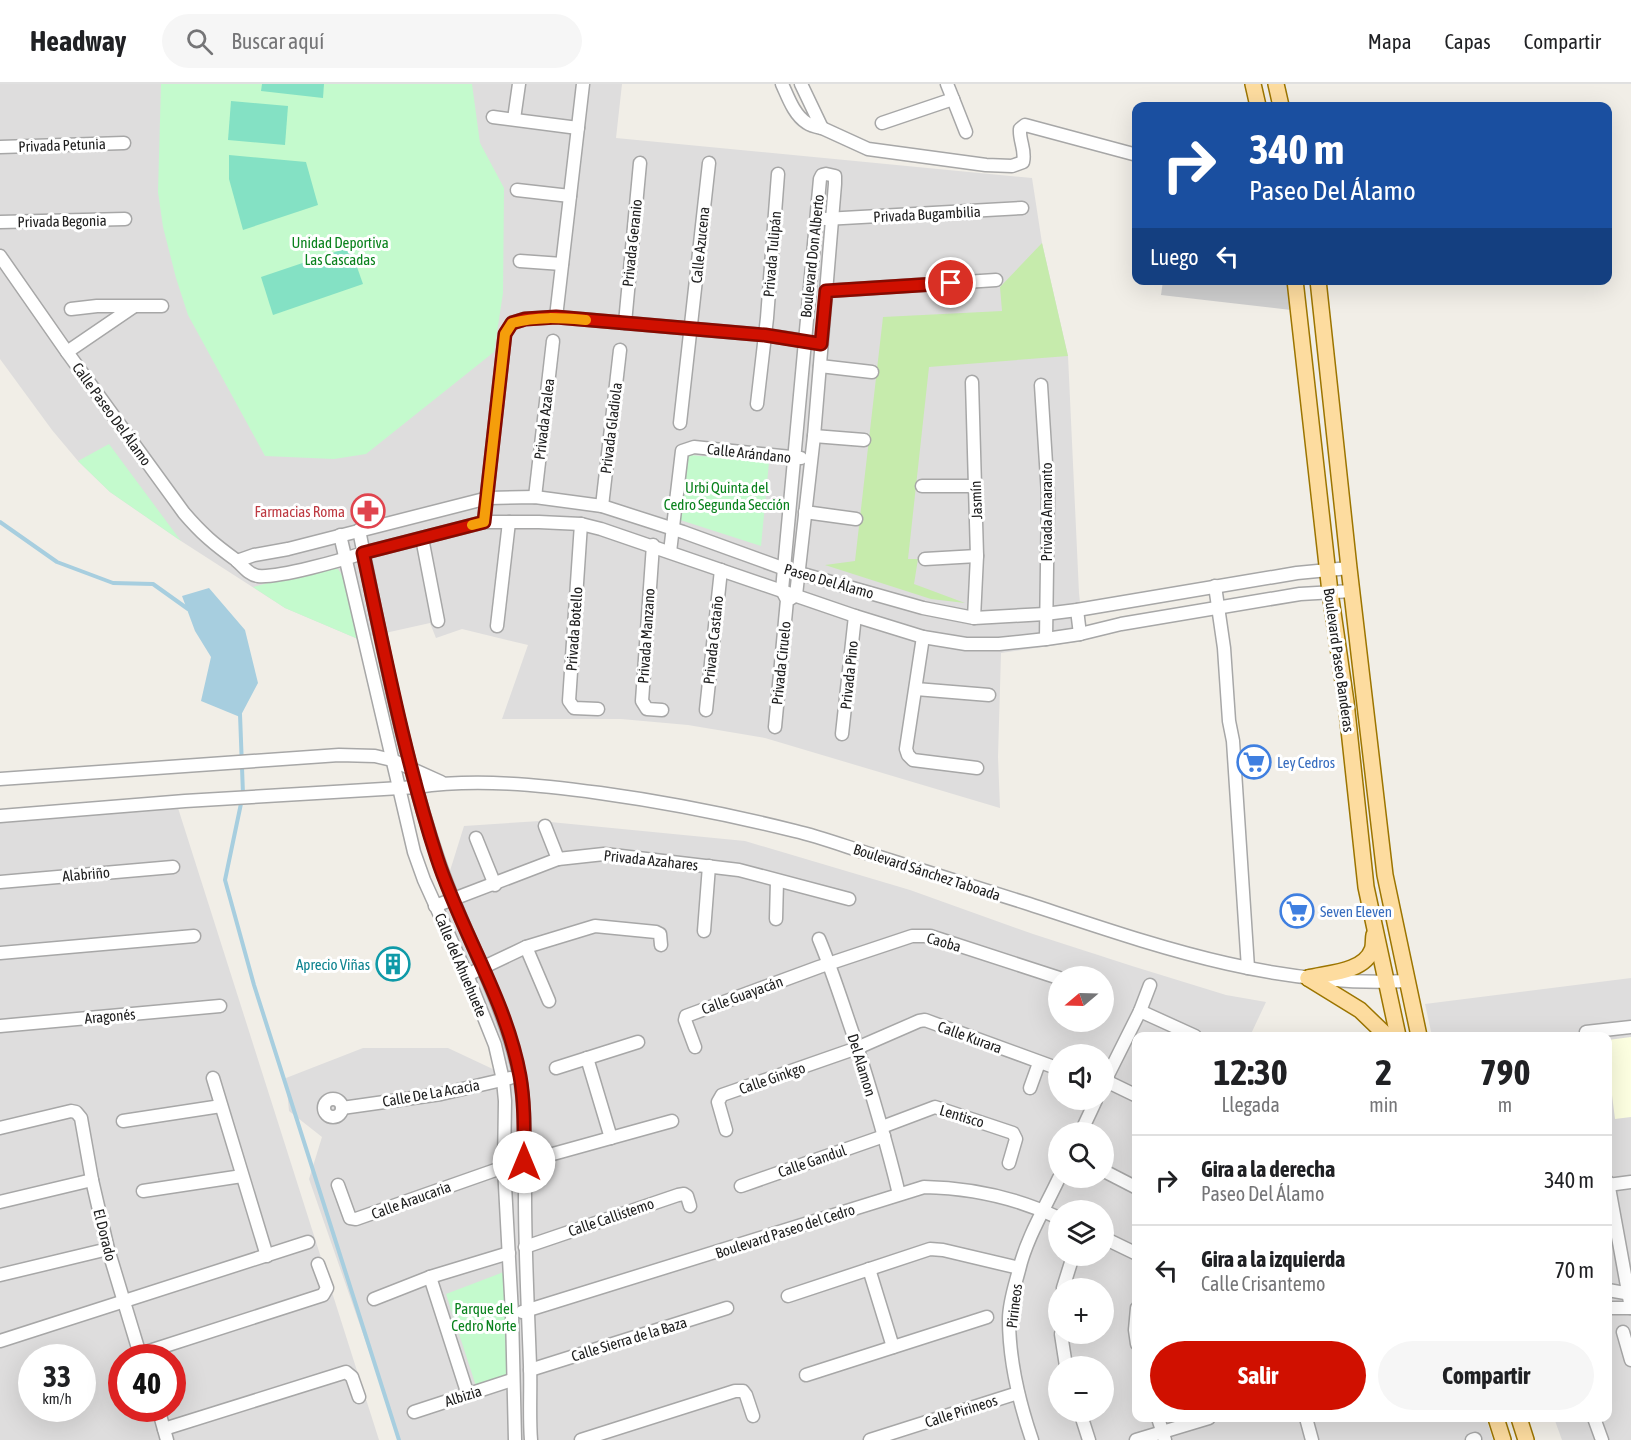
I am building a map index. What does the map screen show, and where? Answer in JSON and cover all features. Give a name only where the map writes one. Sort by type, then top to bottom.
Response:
[{"type":"main road","points":[[1253,84],[1257,102]]},
{"type":"main road","points":[[1276,84],[1280,102]]},
{"type":"main road","name":"Boulevard Paseo Banderas","points":[[1296,285],[1327,569],[1346,702],[1364,876],[1397,1032]]},
{"type":"main road","name":"Boulevard Paseo Banderas","points":[[1319,285],[1385,875],[1418,1032]]},
{"type":"main road","points":[[1308,978],[1351,968],[1364,961],[1372,950],[1374,931]]},
{"type":"main road","points":[[1308,978],[1360,1010],[1383,1032]]},
{"type":"main road","points":[[1497,1422],[1503,1440]]},
{"type":"main road","points":[[1520,1422],[1526,1440]]},
{"type":"street","points":[[514,120],[519,84]]},
{"type":"street","points":[[556,317],[583,84]]},
{"type":"street","points":[[782,84],[789,101],[807,123],[868,149],[986,165],[1012,166],[1023,162],[1025,154],[1019,136],[1020,129],[1025,125],[1132,154]]},
{"type":"street","points":[[801,84],[822,128]]},
{"type":"street","points":[[947,84],[966,132]]},
{"type":"street","points":[[882,123],[953,99]]},
{"type":"street","points":[[493,117],[578,128]]},
{"type":"street","name":"Privada Petunia","points":[[0,147],[124,143]]},
{"type":"street","name":"Privada Geranio","points":[[625,323],[640,163]]},
{"type":"street","name":"Calle Azucena","points":[[680,423],[709,163]]},
{"type":"street","name":"Privada Tulipán","points":[[757,404],[778,174]]},
{"type":"street","name":"Boulevard Don Alberto","points":[[826,174],[835,176],[835,180],[814,436],[799,573],[789,595],[785,569],[804,341],[820,179],[826,174]]},
{"type":"street","points":[[517,190],[570,196]]},
{"type":"street","name":"Privada Bugambilia","points":[[815,219],[1022,208]]},
{"type":"street","name":"Privada Begonia","points":[[0,222],[125,219]]},
{"type":"street","name":"Calle Paseo Del Álamo","points":[[0,256],[190,520],[217,548],[250,573],[258,576],[289,572],[346,559]]},
{"type":"street","points":[[520,261],[562,264]]},
{"type":"street","points":[[826,291],[996,280]]},
{"type":"street","points":[[67,352],[134,306]]},
{"type":"street","points":[[71,309],[162,306]]},
{"type":"street","points":[[484,522],[505,334],[512,323],[525,319],[556,317],[765,335],[821,344]]},
{"type":"street","name":"Privada Azalea","points":[[534,497],[554,340]]},
{"type":"street","name":"Privada Gladiola","points":[[602,506],[620,350]]},
{"type":"street","points":[[820,366],[872,372]]},
{"type":"street","name":"Jasmín","points":[[972,382],[977,556],[974,618]]},
{"type":"street","name":"Privada Amaranto","points":[[1041,386],[1048,495],[1046,639]]},
{"type":"street","points":[[814,436],[864,440]]},
{"type":"street","name":"Calle Arándano","points":[[670,552],[675,529],[682,451],[694,447],[811,460]]},
{"type":"street","points":[[922,486],[975,486]]},
{"type":"street","name":"Paseo Del Álamo","points":[[340,535],[488,498],[534,497],[602,506],[675,529],[785,569],[922,608],[974,618],[1077,610],[1215,586],[1327,569],[1349,568]]},
{"type":"street","points":[[805,512],[856,519]]},
{"type":"street","name":"Paseo Del Álamo","points":[[346,559],[484,522],[581,524],[652,545],[789,595],[855,616],[923,637],[966,644],[999,644],[1046,639],[1300,594],[1352,591]]},
{"type":"street","points":[[496,626],[508,522]]},
{"type":"street","name":"Privada Botello","points":[[581,524],[569,700],[574,708],[598,709]]},
{"type":"street","name":"Calle del Ahuehuete","points":[[359,530],[412,770],[438,860],[510,1039],[520,1076],[524,1122],[531,1440]]},
{"type":"street","points":[[237,561],[340,535]]},
{"type":"street","name":"Calle del Ahuehuete","points":[[340,535],[414,852],[495,1045],[503,1080],[504,1167],[512,1314],[515,1440]]},
{"type":"street","points":[[422,538],[438,621]]},
{"type":"street","name":"Privada Manzano","points":[[652,545],[642,701],[647,709],[662,710]]},
{"type":"street","points":[[925,559],[977,556]]},
{"type":"street","name":"Privada Castaño","points":[[706,710],[721,570]]},
{"type":"street","points":[[1215,586],[1224,648],[1228,712],[1236,771],[1248,968]]},
{"type":"street","name":"Privada Ciruelo","points":[[775,727],[789,595]]},
{"type":"street","points":[[1077,610],[1080,633]]},
{"type":"street","name":"Privada Pino","points":[[843,734],[855,616]]},
{"type":"street","points":[[923,637],[906,749],[908,755],[913,760],[976,768]]},
{"type":"street","points":[[916,689],[989,696]]},
{"type":"street","points":[[0,779],[339,755],[375,756],[392,760],[443,783]]},
{"type":"street","points":[[0,816],[185,801],[417,787],[443,783]]},
{"type":"street","name":"Boulevard Sánchez Taboada","points":[[443,783],[550,786],[646,799],[797,831],[1139,941],[1248,968],[1308,978],[1407,981]]},
{"type":"street","points":[[544,826],[558,859]]},
{"type":"street","points":[[476,838],[495,885]]},
{"type":"street","name":"Privada Azahares","points":[[435,906],[558,859],[604,854],[739,870],[849,899]]},
{"type":"street","name":"Privada Azahares","points":[[704,932],[709,866]]},
{"type":"street","name":"Alabriño","points":[[0,882],[173,867]]},
{"type":"street","points":[[776,919],[777,881]]},
{"type":"street","points":[[467,975],[526,947],[595,926],[656,932],[660,934],[661,945]]},
{"type":"street","name":"Caoba","points":[[830,963],[912,936],[922,935],[1048,974]]},
{"type":"street","points":[[0,953],[194,936]]},
{"type":"street","name":"Del Alamon","points":[[819,939],[830,963],[857,1048],[899,1194]]},
{"type":"street","points":[[526,947],[549,1001]]},
{"type":"street","name":"Calle Guayacán","points":[[695,1047],[685,1020],[686,1016],[830,963]]},
{"type":"street","points":[[1114,1062],[1140,1011],[1150,985]]},
{"type":"street","name":"Aragonés","points":[[0,1026],[220,1006]]},
{"type":"street","points":[[1140,1011],[1186,1032]]},
{"type":"street","name":"Calle Kurara","points":[[857,1048],[922,1020],[1045,1064],[1029,1088]]},
{"type":"street","points":[[1586,1032],[1631,1027]]},
{"type":"street","points":[[556,1068],[638,1042]]},
{"type":"street","name":"Calle Ginkgo","points":[[726,1130],[718,1102],[722,1095],[857,1048]]},
{"type":"street","points":[[587,1058],[611,1138]]},
{"type":"street","name":"Calle De La Acacia","points":[[342,1108],[441,1094],[520,1076]]},
{"type":"street","points":[[213,1078],[267,1256]]},
{"type":"street","points":[[1114,1086],[1132,1094]]},
{"type":"street","points":[[123,1121],[221,1106]]},
{"type":"street","name":"Lentisco","points":[[883,1132],[928,1109],[942,1108],[1013,1133],[1016,1138],[1009,1163]]},
{"type":"street","name":"El Dorado","points":[[0,1128],[71,1110],[81,1118],[108,1249],[137,1344]]},
{"type":"street","points":[[524,1162],[672,1121]]},
{"type":"street","name":"Calle Gandul","points":[[741,1186],[883,1132]]},
{"type":"street","name":"Calle Araucaria","points":[[338,1185],[350,1218],[356,1219],[504,1167]]},
{"type":"street","points":[[143,1191],[242,1176]]},
{"type":"street","points":[[1114,1176],[1132,1185]]},
{"type":"street","points":[[0,1202],[92,1180]]},
{"type":"street","points":[[1612,1184],[1631,1182]]},
{"type":"street","name":"Boulevard Paseo del Cedro","points":[[512,1314],[756,1241],[924,1187],[987,1192],[1048,1212]]},
{"type":"street","name":"Pirineos","points":[[1032,1440],[1018,1393],[1011,1350],[1009,1317],[1019,1268],[1054,1188]]},
{"type":"street","name":"Calle Callistemo","points":[[525,1247],[678,1195],[687,1196],[690,1206]]},
{"type":"street","points":[[1612,1204],[1631,1308],[1612,1308]]},
{"type":"street","points":[[0,1341],[308,1242]]},
{"type":"street","points":[[1114,1243],[1132,1252]]},
{"type":"street","points":[[0,1275],[108,1249]]},
{"type":"street","points":[[788,1296],[930,1249],[1019,1268]]},
{"type":"street","points":[[374,1299],[430,1277],[509,1253]]},
{"type":"street","points":[[177,1344],[323,1295],[327,1288],[318,1264]]},
{"type":"street","points":[[870,1269],[893,1347]]},
{"type":"street","points":[[430,1277],[468,1395]]},
{"type":"street","points":[[1612,1291],[1630,1293]]},
{"type":"street","name":"Calle Sierra de la Baza","points":[[530,1370],[727,1308]]},
{"type":"street","points":[[806,1375],[987,1317]]},
{"type":"street","points":[[1623,1332],[1631,1360]]},
{"type":"street","points":[[166,1435],[346,1372],[352,1377],[358,1397]]},
{"type":"street","name":"Albizia","points":[[414,1412],[513,1380]]},
{"type":"street","points":[[581,1440],[735,1391],[743,1391],[746,1395],[753,1416]]},
{"type":"street","name":"Calle Pirineos","points":[[870,1440],[1018,1393]]},
{"type":"street","points":[[1083,1422],[1089,1440]]},
{"type":"street","points":[[1136,1440],[1164,1436],[1199,1422]]},
{"type":"street","points":[[1309,1422],[1312,1440]]},
{"type":"street","points":[[1595,1422],[1602,1440]]},
{"type":"shaded area","points":[[0,84],[622,84],[616,138],[1032,178],[1042,243],[1068,356],[1079,593],[1084,641],[1001,653],[998,757],[1000,808],[765,738],[688,725],[621,719],[502,719],[528,645],[462,629],[436,638],[430,623],[358,639],[285,608],[110,492],[78,461],[52,430],[0,359]]},
{"type":"shaded area","points":[[1162,285],[1288,285],[1291,310],[1161,295]]},
{"type":"shaded area","points":[[178,808],[379,1440],[0,1440],[0,823]]},
{"type":"shaded area","points":[[540,821],[745,841],[910,890],[1132,966],[1226,995],[1266,1002],[1252,1032],[1132,1032],[1132,1422],[1487,1422],[1493,1440],[400,1440],[309,1179],[322,1137],[289,1111],[286,1078],[363,1048],[448,1048],[497,1071],[484,1031],[434,922],[464,826]]},
{"type":"shaded area","points":[[1631,978],[1631,1440],[1562,1440],[1555,1422],[1612,1422],[1612,1032],[1431,1032],[1425,1004]]},
{"type":"shaded area","points":[[1631,1037],[1631,1117],[1615,1119],[1612,1095],[1612,1039]]},
{"type":"green space","name":"Unidad Deportiva Las Cascadas","points":[[161,84],[472,84],[480,143],[504,188],[503,293],[494,352],[366,454],[334,459],[265,456],[188,315],[176,278],[163,227],[158,192]]},
{"type":"green space","points":[[262,84],[324,84],[323,98],[261,91]]},
{"type":"green space","points":[[231,101],[288,106],[285,145],[228,140]]},
{"type":"green space","points":[[229,155],[306,162],[318,205],[243,230],[229,179]]},
{"type":"green space","points":[[1042,243],[1068,356],[929,367],[908,559],[918,559],[914,584],[965,603],[931,599],[825,565],[855,561],[883,317],[1002,311],[1000,287]]},
{"type":"green space","points":[[350,247],[363,284],[273,315],[261,277]]},
{"type":"green space","points":[[109,444],[181,541],[110,492],[78,461]]},
{"type":"green space","name":"Urbi Quinta del Cedro Segunda Sección","points":[[678,454],[769,462],[761,546],[671,517]]},
{"type":"green space","points":[[331,566],[338,569],[346,581],[358,639],[285,608],[253,587]]},
{"type":"green space","name":"Parque del Cedro Norte","points":[[509,1270],[512,1375],[476,1386],[446,1294]]},
{"type":"water","points":[[209,588],[245,630],[258,683],[240,717],[201,701],[211,657],[195,631],[182,596]]},
{"type":"waterway","points":[[0,522],[57,562],[113,583],[153,584],[188,609]]},
{"type":"waterway","points":[[240,714],[243,794],[225,880],[254,985],[399,1440]]},
{"type":"slow traffic","points":[[472,525],[484,522],[505,334],[512,323],[525,319],[556,317],[586,320]]},
{"type":"place","name":"Farmacias Roma","points":[[368,511]]},
{"type":"place","name":"Ley Cedros","points":[[1254,762]]},
{"type":"place","name":"Seven Eleven","points":[[1297,911]]},
{"type":"place","name":"Aprecio Viñas","points":[[393,964]]},
{"type":"route","points":[[524,1162],[524,1122],[520,1076],[513,1049],[483,968],[438,860],[399,717],[363,553],[484,522],[505,334],[512,323],[525,319],[556,317],[765,335],[821,344],[826,291],[951,283]]}]
